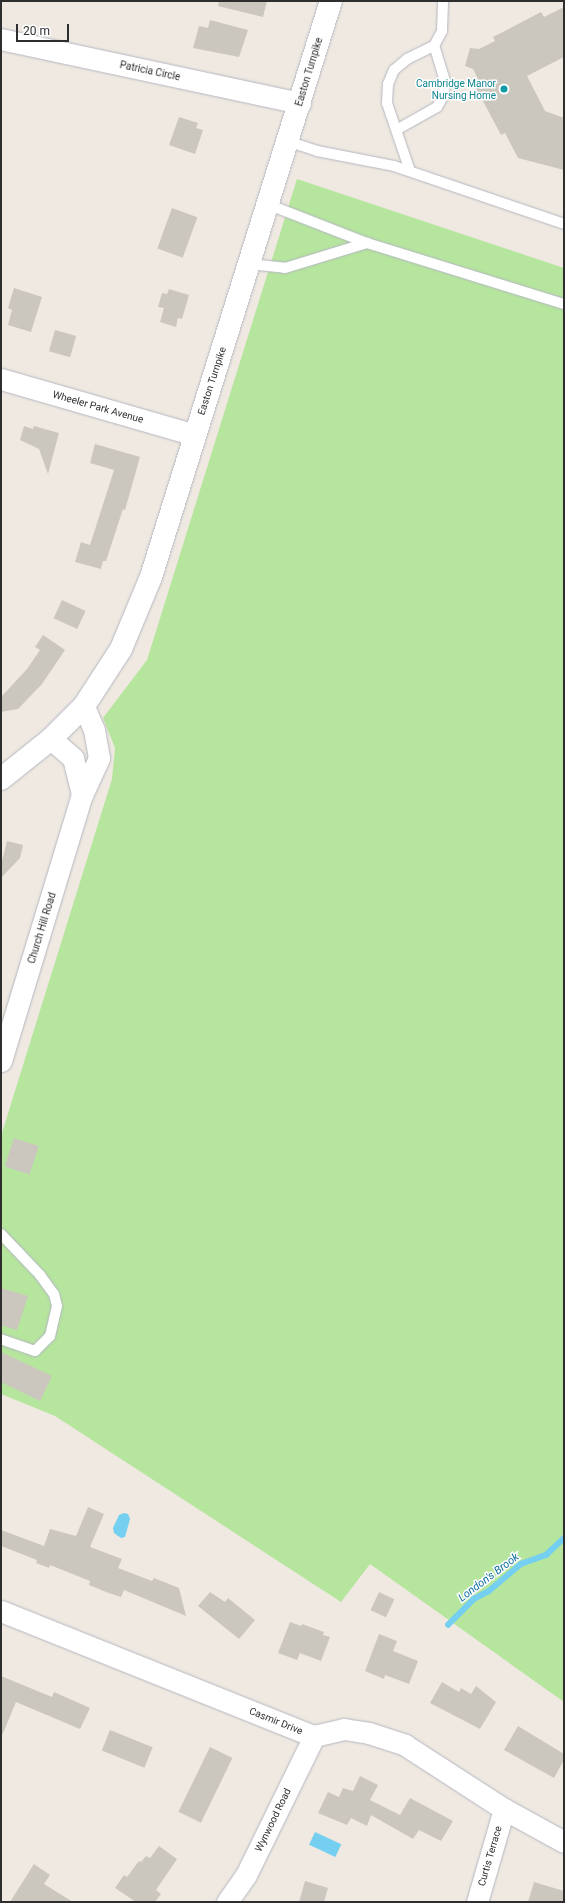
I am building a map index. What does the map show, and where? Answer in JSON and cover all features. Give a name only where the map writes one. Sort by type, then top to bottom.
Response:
[{"type":"main road","name":"Easton Turnpike","points":[[1,780],[51,739],[84,706],[121,649],[151,576],[331,1]]},
{"type":"street","name":"Patricia Circle","points":[[1,39],[300,103]]},
{"type":"street","name":"Wheeler Park Avenue","points":[[4,386],[195,435]]},
{"type":"street","name":"Church Hill Road","points":[[1,1061],[82,796],[99,758],[94,730],[84,706]]},
{"type":"street","points":[[51,739],[73,758],[82,796]]},
{"type":"street","name":"Casmir Drive","points":[[1,1611],[314,1736],[344,1729],[369,1733],[405,1745],[504,1809],[564,1842]]},
{"type":"street","name":"Wynwood Road","points":[[228,1902],[246,1875],[314,1736]]},
{"type":"street","name":"Curtis Terrace","points":[[477,1902],[504,1809]]},
{"type":"lane","points":[[410,171],[398,129],[387,103],[391,77],[394,70],[406,59],[434,46],[442,31],[444,1]]},
{"type":"lane","points":[[398,129],[437,107],[444,95],[445,81],[434,46]]},
{"type":"lane","points":[[288,141],[317,151],[410,171],[564,224]]},
{"type":"lane","points":[[267,204],[367,243],[564,304]]},
{"type":"lane","points":[[249,264],[285,268],[367,243]]},
{"type":"lane","points":[[1,1234],[40,1275],[54,1294],[57,1306],[50,1336],[35,1351],[1,1339]]},
{"type":"green space","points":[[297,179],[564,268],[564,1702],[370,1564],[341,1602],[55,1416],[1,1394],[1,1136],[112,779],[115,748],[103,718],[147,660]]},
{"type":"water","points":[[124,1513],[128,1514],[130,1519],[125,1537],[121,1538],[114,1533],[113,1528],[119,1515]]},
{"type":"water","points":[[315,1832],[341,1844],[335,1857],[309,1845]]},
{"type":"building","points":[[219,1],[267,1],[263,17],[218,6]]},
{"type":"building","name":"Cambridge Manor Nursing Home","points":[[564,7],[564,57],[527,76],[545,111],[564,118],[564,170],[518,158],[505,133],[501,135],[476,88],[481,85],[473,69],[465,66],[470,48],[479,49],[495,41],[493,37],[541,12],[544,17]]},
{"type":"building","points":[[210,20],[248,30],[239,57],[193,48],[199,26],[208,28]]},
{"type":"building","points":[[179,117],[198,123],[196,128],[203,130],[195,154],[169,145]]},
{"type":"building","points":[[172,208],[197,217],[183,258],[157,248]]},
{"type":"building","points":[[14,288],[42,297],[31,332],[8,325],[12,310],[8,308]]},
{"type":"building","points":[[169,289],[189,295],[182,319],[178,318],[176,327],[160,322],[164,308],[158,307],[162,293],[167,294]]},
{"type":"building","points":[[55,330],[76,336],[70,357],[49,351]]},
{"type":"building","points":[[24,426],[33,429],[34,426],[59,433],[48,474],[39,449],[20,440]]},
{"type":"building","points":[[95,444],[140,457],[125,510],[123,509],[106,561],[103,561],[101,569],[75,562],[81,542],[90,545],[114,470],[90,463]]},
{"type":"building","points":[[62,600],[86,611],[77,629],[54,618]]},
{"type":"building","points":[[43,635],[65,650],[42,684],[18,709],[1,712],[1,697],[27,669],[40,650],[35,647]]},
{"type":"building","points":[[7,841],[23,845],[20,858],[1,878],[1,865]]},
{"type":"building","points":[[14,1138],[39,1146],[29,1175],[5,1167]]},
{"type":"building","points":[[1,1288],[28,1296],[17,1330],[1,1325]]},
{"type":"building","points":[[1,1352],[52,1376],[40,1401],[1,1382]]},
{"type":"building","points":[[88,1507],[104,1514],[90,1547],[122,1559],[118,1568],[152,1581],[154,1578],[179,1588],[186,1616],[124,1590],[121,1597],[106,1592],[89,1585],[90,1581],[50,1565],[49,1568],[36,1563],[37,1560],[1,1546],[1,1530],[44,1546],[50,1529],[76,1536]]},
{"type":"building","points":[[210,1592],[225,1602],[228,1598],[255,1620],[239,1639],[198,1606]]},
{"type":"building","points":[[379,1592],[394,1599],[386,1617],[371,1610]]},
{"type":"building","points":[[290,1622],[301,1626],[302,1624],[324,1632],[323,1635],[330,1637],[321,1661],[300,1653],[297,1660],[278,1653]]},
{"type":"building","points":[[379,1634],[397,1641],[393,1651],[418,1661],[409,1684],[385,1675],[384,1679],[365,1671]]},
{"type":"building","points":[[1,1676],[52,1697],[54,1692],[90,1708],[80,1729],[16,1702],[1,1738]]},
{"type":"building","points":[[442,1682],[459,1692],[461,1688],[471,1694],[476,1686],[496,1702],[480,1729],[430,1703]]},
{"type":"building","points":[[518,1726],[564,1754],[564,1760],[554,1778],[504,1750]]},
{"type":"building","points":[[110,1730],[153,1747],[144,1768],[102,1750]]},
{"type":"building","points":[[210,1747],[232,1758],[201,1823],[178,1812]]},
{"type":"building","points":[[360,1776],[378,1785],[370,1800],[400,1815],[410,1798],[453,1821],[441,1841],[419,1830],[413,1839],[371,1815],[367,1826],[351,1818],[347,1825],[318,1813],[328,1792],[339,1797],[343,1788],[353,1791]]},
{"type":"building","points":[[159,1846],[177,1859],[156,1890],[161,1894],[155,1902],[136,1902],[115,1888],[124,1875],[127,1877],[139,1861],[141,1862],[146,1856],[150,1858]]},
{"type":"building","points":[[34,1864],[50,1875],[44,1884],[73,1902],[10,1902]]},
{"type":"building","points":[[305,1881],[328,1888],[324,1902],[299,1902]]},
{"type":"building","points":[[534,1882],[564,1891],[564,1902],[528,1902]]},
{"type":"waterway","name":"London's Brook","points":[[448,1625],[474,1599],[489,1591],[521,1564],[546,1555],[564,1538]]},
{"type":"place","name":"Cambridge Manor Nursing Home","points":[[504,89]]}]
